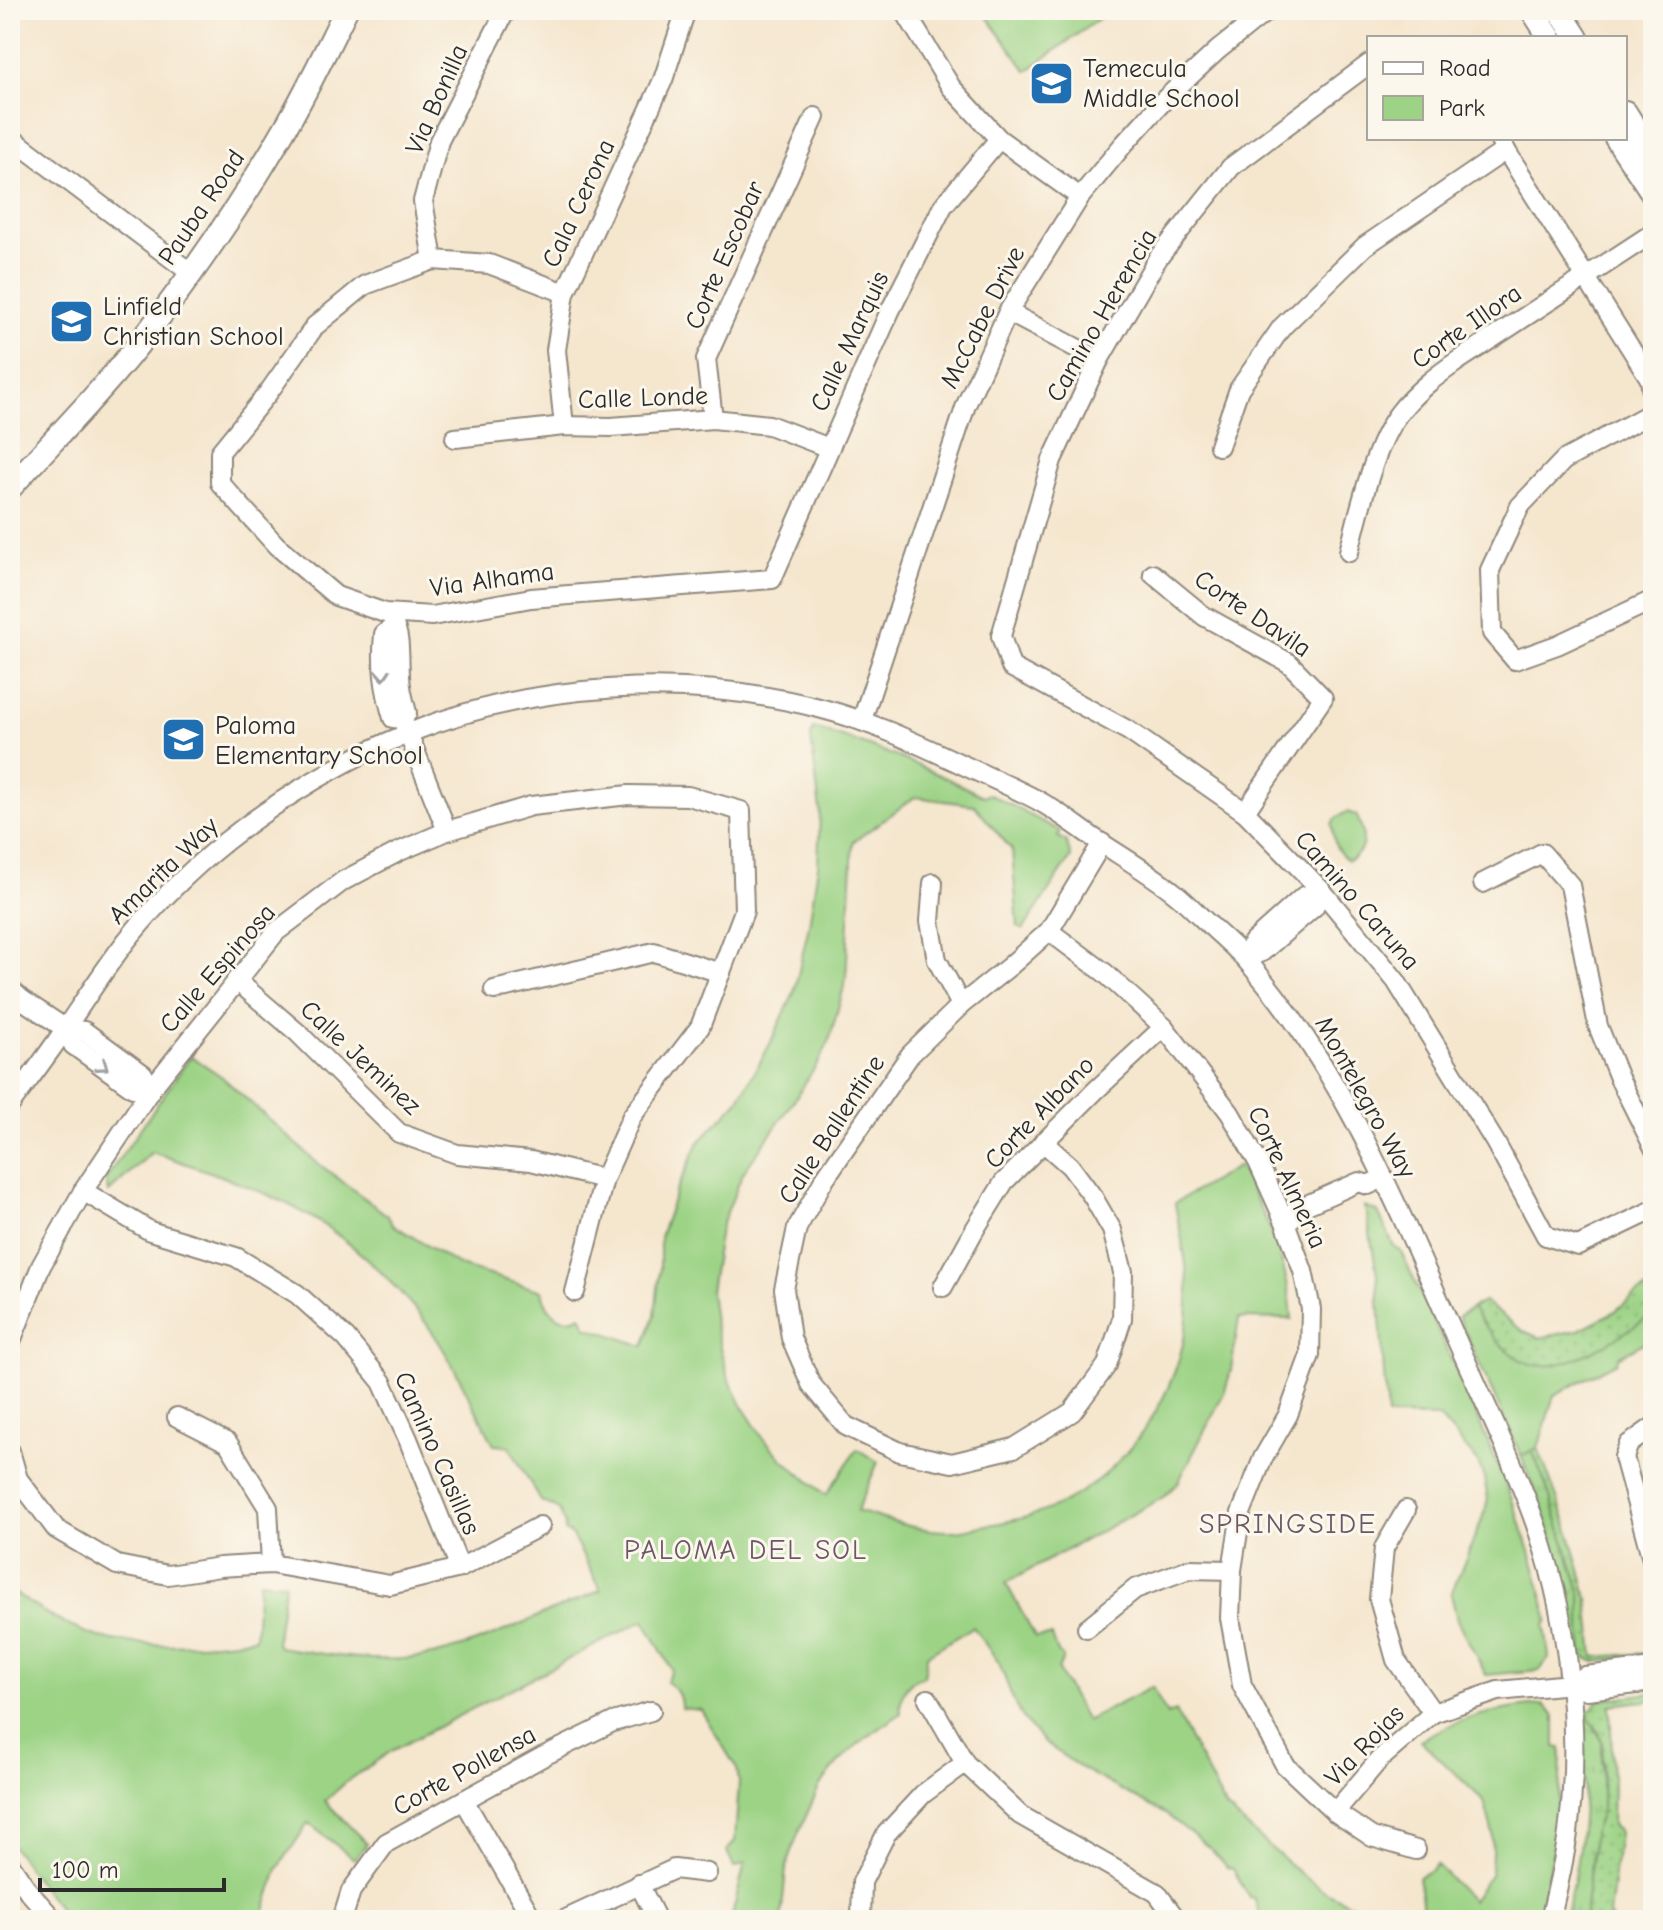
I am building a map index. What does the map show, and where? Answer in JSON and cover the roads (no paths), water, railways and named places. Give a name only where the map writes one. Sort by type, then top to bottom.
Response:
[{"type":"main road","name":"Pauba Road","points":[[10,488],[95,396],[191,273],[283,132],[346,10]]},
{"type":"main road","points":[[1532,10],[1549,36]]},
{"type":"main road","points":[[1559,10],[1576,36]]},
{"type":"main road","points":[[1627,115],[1653,156]]},
{"type":"main road","points":[[1617,140],[1653,194]]},
{"type":"street","name":"Via Bonilla","points":[[433,260],[423,201],[439,141],[506,10]]},
{"type":"street","name":"Cala Cerona","points":[[564,426],[556,350],[565,293],[663,80],[686,10]]},
{"type":"street","points":[[904,10],[951,87],[999,139],[1080,197]]},
{"type":"street","name":"McCabe Drive","points":[[862,720],[966,405],[1008,312],[1080,197],[1123,145],[1166,98],[1268,10]]},
{"type":"street","name":"Camino Herencia","points":[[1011,667],[1001,636],[1052,460],[1099,360],[1158,258],[1231,167],[1367,65]]},
{"type":"street","name":"Corte Escobar","points":[[713,419],[706,359],[815,117]]},
{"type":"street","points":[[10,137],[191,273]]},
{"type":"street","name":"Calle Marquis","points":[[772,579],[890,311],[943,206],[999,139]]},
{"type":"street","points":[[1219,446],[1239,389],[1282,327],[1365,246],[1502,144],[1650,379],[1653,399]]},
{"type":"street","name":"Corte Illora","points":[[1349,552],[1383,439],[1404,406],[1430,380],[1653,233]]},
{"type":"street","points":[[433,260],[489,264],[565,293]]},
{"type":"street","name":"Via Alhama","points":[[433,260],[365,285],[315,326],[268,393],[220,452],[220,483],[276,545],[336,596],[385,613],[394,620],[531,598],[772,579]]},
{"type":"street","points":[[1008,312],[1099,360]]},
{"type":"street","points":[[1653,412],[1564,460],[1520,506],[1490,570],[1492,633],[1515,660],[1557,645],[1653,600]]},
{"type":"street","name":"Calle Londe","points":[[455,438],[564,426],[611,427],[713,419],[769,425],[829,448]]},
{"type":"street","name":"Corte Davila","points":[[1153,574],[1204,616],[1289,663],[1323,698],[1245,812]]},
{"type":"street","points":[[394,620],[399,634],[398,657],[407,713],[405,726],[447,831]]},
{"type":"street","name":"Camino Caruna","points":[[1011,667],[1129,731],[1245,812],[1322,891],[1396,981],[1495,1142],[1546,1236],[1578,1246],[1653,1210]]},
{"type":"street","name":"Montelegro Way","points":[[405,726],[555,695],[611,689],[715,690],[813,706],[862,720],[1043,803],[1175,893],[1245,958],[1300,1027],[1340,1093],[1375,1181],[1427,1272],[1539,1535],[1556,1599],[1571,1684],[1573,1751],[1568,1832],[1550,1920]]},
{"type":"street","name":"Amarita Way","points":[[10,1105],[129,938],[188,875],[221,845],[269,810],[405,726]]},
{"type":"street","name":"Calle Espinosa","points":[[10,1344],[41,1266],[83,1191],[151,1089],[236,980],[276,932],[343,881],[398,852],[447,831],[531,806],[629,795],[688,796],[741,811],[744,911],[721,973]]},
{"type":"street","name":"Calle Ballentine","points":[[1043,1142],[1070,1166],[1112,1230],[1123,1272],[1122,1319],[1107,1365],[1072,1412],[1014,1448],[952,1463],[900,1452],[846,1426],[811,1384],[791,1338],[784,1289],[797,1228],[825,1178],[910,1055],[961,1005],[1049,931],[1102,843]]},
{"type":"street","points":[[1483,883],[1542,853],[1570,885],[1598,1026],[1619,1078],[1653,1146]]},
{"type":"street","points":[[933,883],[930,921],[937,960],[961,1005]]},
{"type":"street","points":[[1245,958],[1262,952],[1314,907],[1322,891]]},
{"type":"street","name":"Corte Almeria","points":[[1049,931],[1105,973],[1164,1027],[1230,1113],[1289,1220],[1311,1309],[1310,1355],[1288,1415],[1263,1458],[1241,1513],[1232,1570],[1230,1618],[1242,1685],[1285,1765],[1335,1812],[1372,1837],[1416,1850]]},
{"type":"street","points":[[494,990],[654,952],[721,973],[700,1027],[632,1116],[604,1179],[575,1292]]},
{"type":"street","name":"Calle Jeminez","points":[[236,980],[298,1033],[399,1133],[457,1154],[531,1161],[604,1179]]},
{"type":"street","points":[[10,989],[66,1029],[84,1031],[143,1074],[151,1089]]},
{"type":"street","name":"Corte Albano","points":[[943,1287],[1004,1182],[1164,1027]]},
{"type":"street","points":[[1289,1220],[1295,1210],[1359,1182],[1375,1181]]},
{"type":"street","name":"Camino Casillas","points":[[83,1191],[150,1231],[236,1257],[297,1294],[346,1338],[382,1382],[460,1568]]},
{"type":"street","points":[[177,1417],[228,1443],[268,1508],[271,1564]]},
{"type":"street","points":[[1653,1427],[1629,1444],[1624,1457],[1653,1563]]},
{"type":"street","points":[[10,1451],[13,1482],[56,1529],[117,1565],[168,1575],[220,1567],[271,1564],[390,1585],[460,1568],[540,1526]]},
{"type":"street","points":[[1406,1510],[1384,1548],[1379,1599],[1396,1660],[1433,1713]]},
{"type":"street","points":[[1087,1628],[1135,1589],[1189,1569],[1232,1570]]},
{"type":"street","points":[[1571,1684],[1585,1676],[1653,1668]]},
{"type":"street","points":[[1571,1684],[1587,1690],[1653,1682]]},
{"type":"street","name":"Via Rojas","points":[[1335,1812],[1379,1760],[1433,1713],[1498,1691],[1571,1684]]},
{"type":"street","points":[[928,1699],[965,1763],[1020,1815],[1157,1893],[1177,1920]]},
{"type":"street","name":"Corte Pollensa","points":[[342,1920],[351,1891],[386,1843],[544,1756],[613,1722],[651,1711]]},
{"type":"street","points":[[861,1920],[862,1882],[886,1834],[923,1794],[965,1763]]},
{"type":"street","points":[[464,1800],[533,1920]]},
{"type":"street","points":[[10,1864],[54,1920]]},
{"type":"street","points":[[564,1920],[674,1869],[707,1873]]},
{"type":"street","points":[[639,1884],[657,1920]]},
{"type":"place","name":"Temecula Middle School","points":[[1052,83]]},
{"type":"place","name":"Linfield Christian School","points":[[72,321]]},
{"type":"place","name":"Paloma Elementary School","points":[[184,740]]},
{"type":"district","name":"SPRINGSIDE","points":[[1288,1523]]},
{"type":"district","name":"PALOMA DEL SOL","points":[[746,1549]]}]
